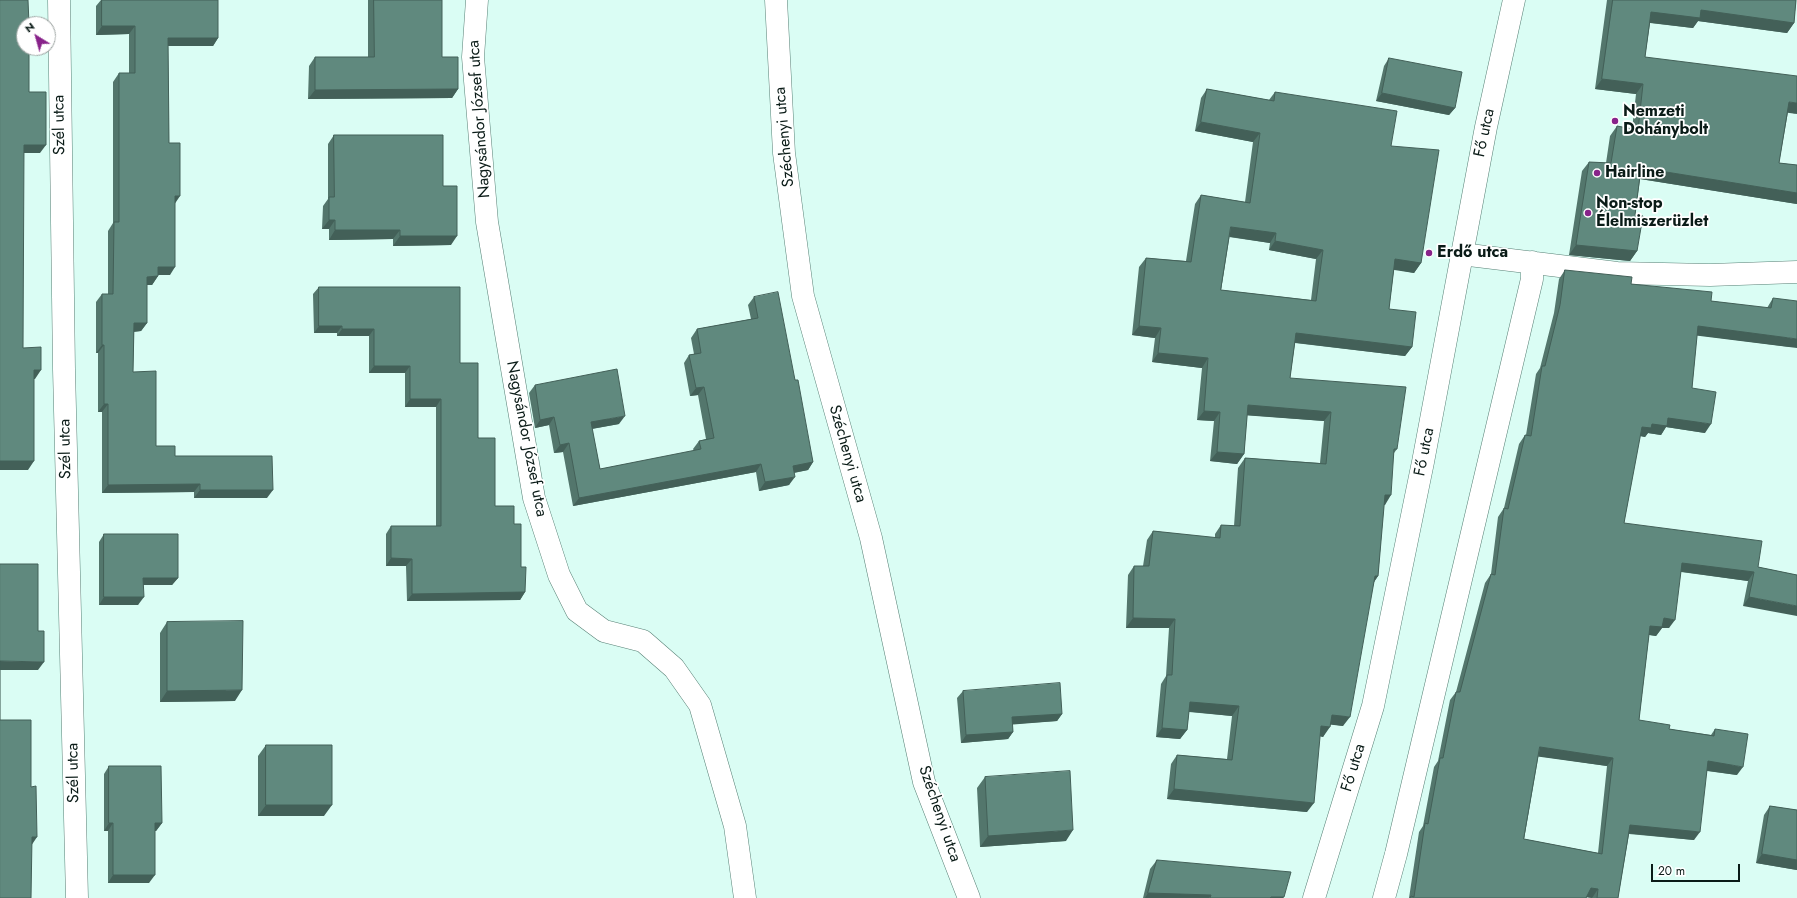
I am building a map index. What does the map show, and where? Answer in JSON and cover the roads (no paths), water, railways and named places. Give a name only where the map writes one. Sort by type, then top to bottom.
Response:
[{"type":"street","name":"Szél utca","points":[[59,0],[64,369],[77,898]]},
{"type":"street","name":"Nagysándor József utca","points":[[477,0],[473,57],[487,222],[534,498],[559,575],[577,611],[604,631],[643,640],[674,668],[700,705],[735,826],[746,898]]},
{"type":"street","name":"Széchenyi utca","points":[[776,0],[784,153],[803,296],[871,538],[924,782],[969,898]]},
{"type":"street","name":"Fő utca","points":[[1314,898],[1373,706],[1423,462],[1486,127],[1514,0]]},
{"type":"street","points":[[1461,254],[1617,273],[1710,275],[1797,272]]},
{"type":"street","points":[[1384,898],[1398,846],[1532,279],[1532,262]]},
{"type":"place","name":"Nemzeti Dohánybolt","points":[[1615,121]]},
{"type":"place","name":"Hairline","points":[[1597,173]]},
{"type":"place","name":"Non-stop Élelmiszerüzlet","points":[[1588,213]]},
{"type":"place","name":"Erdő utca","points":[[1429,253]]}]
